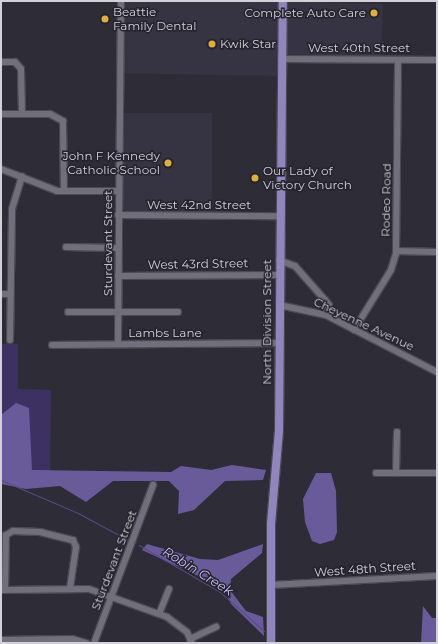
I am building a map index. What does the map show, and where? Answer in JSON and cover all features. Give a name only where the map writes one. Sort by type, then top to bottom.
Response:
[{"type":"main road","name":"North Division Street","points":[[271,643],[271,585],[280,305],[279,260],[282,1]]},
{"type":"street","name":"Sturdevant Street","points":[[118,341],[121,1]]},
{"type":"street","name":"West 40th Street","points":[[281,58],[437,60]]},
{"type":"street","name":"Rodeo Road","points":[[354,330],[390,270],[396,251],[398,60]]},
{"type":"street","points":[[1,62],[19,64],[22,114]]},
{"type":"street","points":[[1,114],[50,114],[63,121],[64,191]]},
{"type":"street","points":[[1,169],[46,188],[64,191],[119,191]]},
{"type":"street","points":[[10,340],[12,209],[22,177]]},
{"type":"street","name":"West 42nd Street","points":[[118,215],[280,216]]},
{"type":"street","points":[[66,247],[118,248]]},
{"type":"street","points":[[396,251],[437,252]]},
{"type":"street","points":[[279,260],[295,266],[325,300],[329,305],[326,315]]},
{"type":"street","name":"West 43rd Street","points":[[118,276],[279,275]]},
{"type":"street","points":[[1,294],[10,294]]},
{"type":"street","name":"Cheyenne Avenue","points":[[280,305],[326,315],[437,372]]},
{"type":"street","points":[[68,312],[178,312]]},
{"type":"street","name":"Lambs Lane","points":[[52,345],[279,343]]},
{"type":"street","points":[[396,473],[397,432]]},
{"type":"street","points":[[376,472],[437,473]]},
{"type":"street","name":"Sturdevant Street","points":[[94,643],[153,485]]},
{"type":"street","points":[[70,588],[76,547],[72,540],[33,530],[7,532],[3,590],[70,588],[89,589],[159,614],[176,623],[191,641],[216,627]]},
{"type":"street","name":"West 48th Street","points":[[271,585],[437,576]]},
{"type":"street","points":[[159,614],[169,589]]},
{"type":"street","points":[[1,640],[72,639],[86,643]]},
{"type":"shaded area","points":[[125,1],[278,1],[277,76],[124,73]]},
{"type":"shaded area","points":[[288,1],[383,4],[381,59],[286,56]]},
{"type":"shaded area","name":"John F Kennedy Catholic School","points":[[124,113],[212,113],[212,213],[124,213]]},
{"type":"shaded area","points":[[1,344],[18,344],[18,389],[51,390],[50,474],[1,473]]},
{"type":"shaded area","points":[[16,403],[29,408],[32,470],[171,472],[181,466],[211,470],[232,465],[266,470],[263,480],[225,481],[194,510],[178,514],[179,491],[169,481],[113,481],[86,502],[60,486],[26,489],[1,484],[1,415]]},
{"type":"shaded area","points":[[316,473],[331,473],[336,491],[337,532],[334,540],[320,544],[312,541],[305,522],[303,499]]},
{"type":"shaded area","points":[[147,544],[200,559],[218,560],[263,544],[262,553],[231,579],[230,590],[246,611],[263,617],[264,636],[231,604],[227,594],[203,578],[142,550]]},
{"type":"shaded area","points":[[423,606],[432,618],[437,618],[437,643],[421,643]]},
{"type":"waterway","name":"Robin Creek","points":[[1,480],[78,513],[128,540]]},
{"type":"waterway","name":"Robin Creek","points":[[139,545],[220,592],[264,631]]},
{"type":"place","name":"Complete Auto Care","points":[[374,13]]},
{"type":"place","name":"Beattie Family Dental","points":[[105,19]]},
{"type":"place","name":"Kwik Star","points":[[212,44]]},
{"type":"place","name":"John F Kennedy Catholic School","points":[[168,163]]},
{"type":"place","name":"Our Lady of Victory Church","points":[[255,178]]}]
